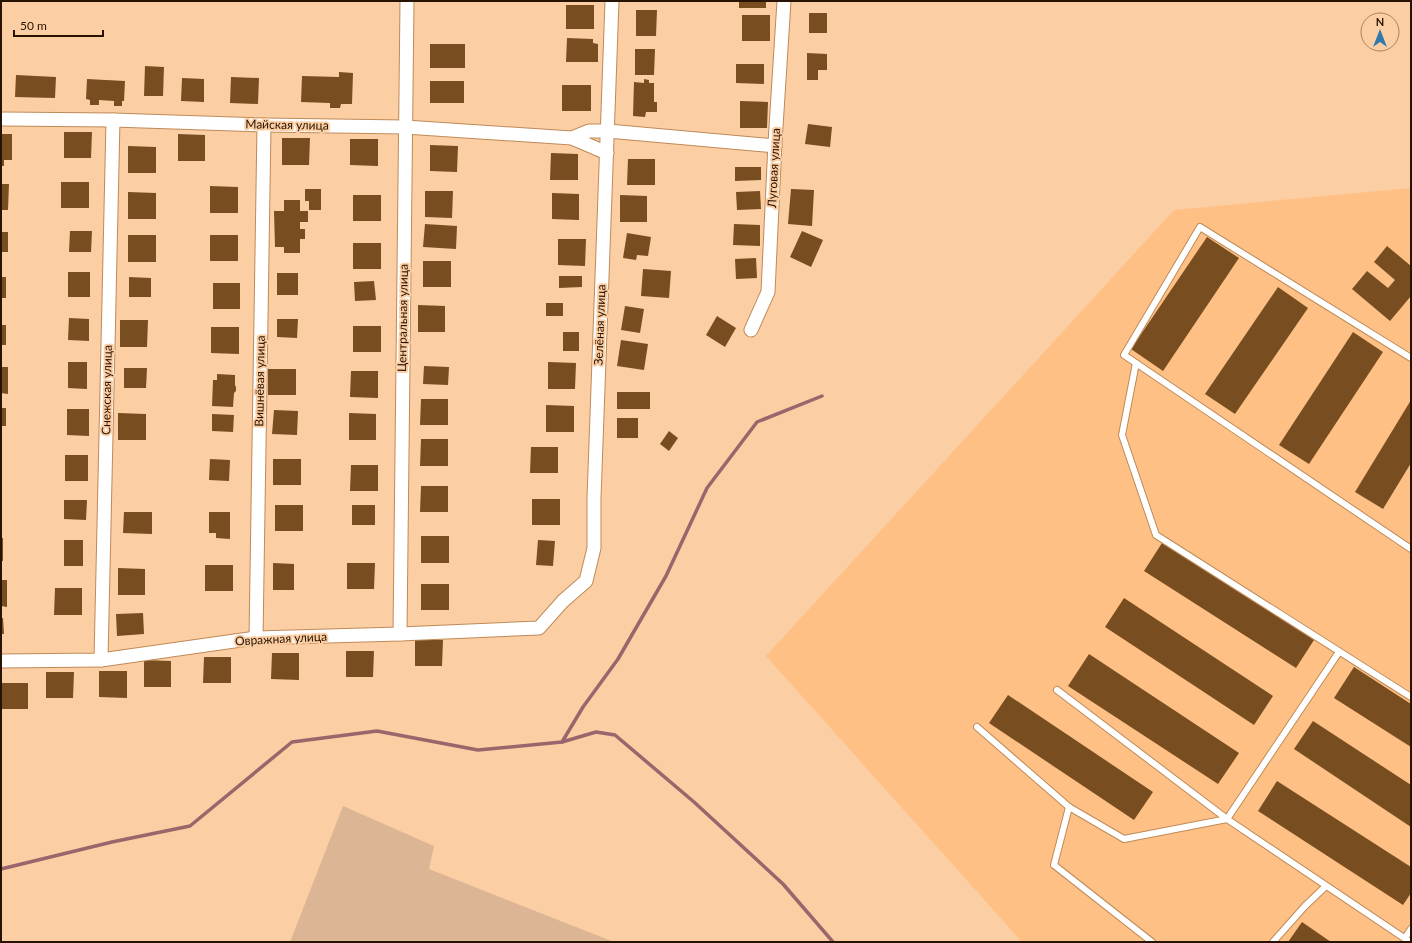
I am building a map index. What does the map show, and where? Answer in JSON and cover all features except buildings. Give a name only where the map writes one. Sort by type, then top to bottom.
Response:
[{"type":"street","name":"Центральная улица","points":[[400,634],[407,1]]},
{"type":"street","name":"Зелёная улица","points":[[539,628],[563,601],[586,580],[594,548],[594,498],[612,1]]},
{"type":"street","name":"Луговая улица","points":[[751,330],[768,292],[784,1]]},
{"type":"street","name":"Майская улица","points":[[1,119],[113,120],[264,125],[405,127],[572,138]]},
{"type":"street","name":"Снежская улица","points":[[101,660],[113,120]]},
{"type":"street","name":"Вишнёвая улица","points":[[256,638],[264,125]]},
{"type":"street","points":[[572,138],[589,131],[608,130],[775,146]]},
{"type":"street","points":[[572,138],[607,153]]},
{"type":"street","name":"Овражная улица","points":[[1,661],[101,660],[256,638],[539,628]]},
{"type":"lane","points":[[1411,358],[1200,227],[1124,354],[1411,549]]},
{"type":"lane","points":[[1136,363],[1122,435],[1156,535],[1411,697]]},
{"type":"lane","points":[[977,727],[1069,807],[1124,839],[1227,819],[1339,652]]},
{"type":"lane","points":[[1057,690],[1227,819],[1326,886],[1408,940],[1411,929]]},
{"type":"lane","points":[[1069,807],[1054,865],[1152,942]]},
{"type":"lane","points":[[1273,942],[1305,906],[1326,886]]},
{"type":"shaded area","points":[[1411,188],[1411,942],[1022,942],[766,656],[1174,210]]},
{"type":"shaded area","points":[[343,806],[434,846],[429,869],[614,942],[290,942]]},
{"type":"waterway","points":[[562,742],[583,707],[618,659],[666,576],[707,488],[757,422],[822,396]]},
{"type":"waterway","points":[[1,869],[112,842],[190,826],[292,742],[377,731],[478,750],[562,742],[596,732],[615,735],[694,802],[783,884],[833,942]]}]
